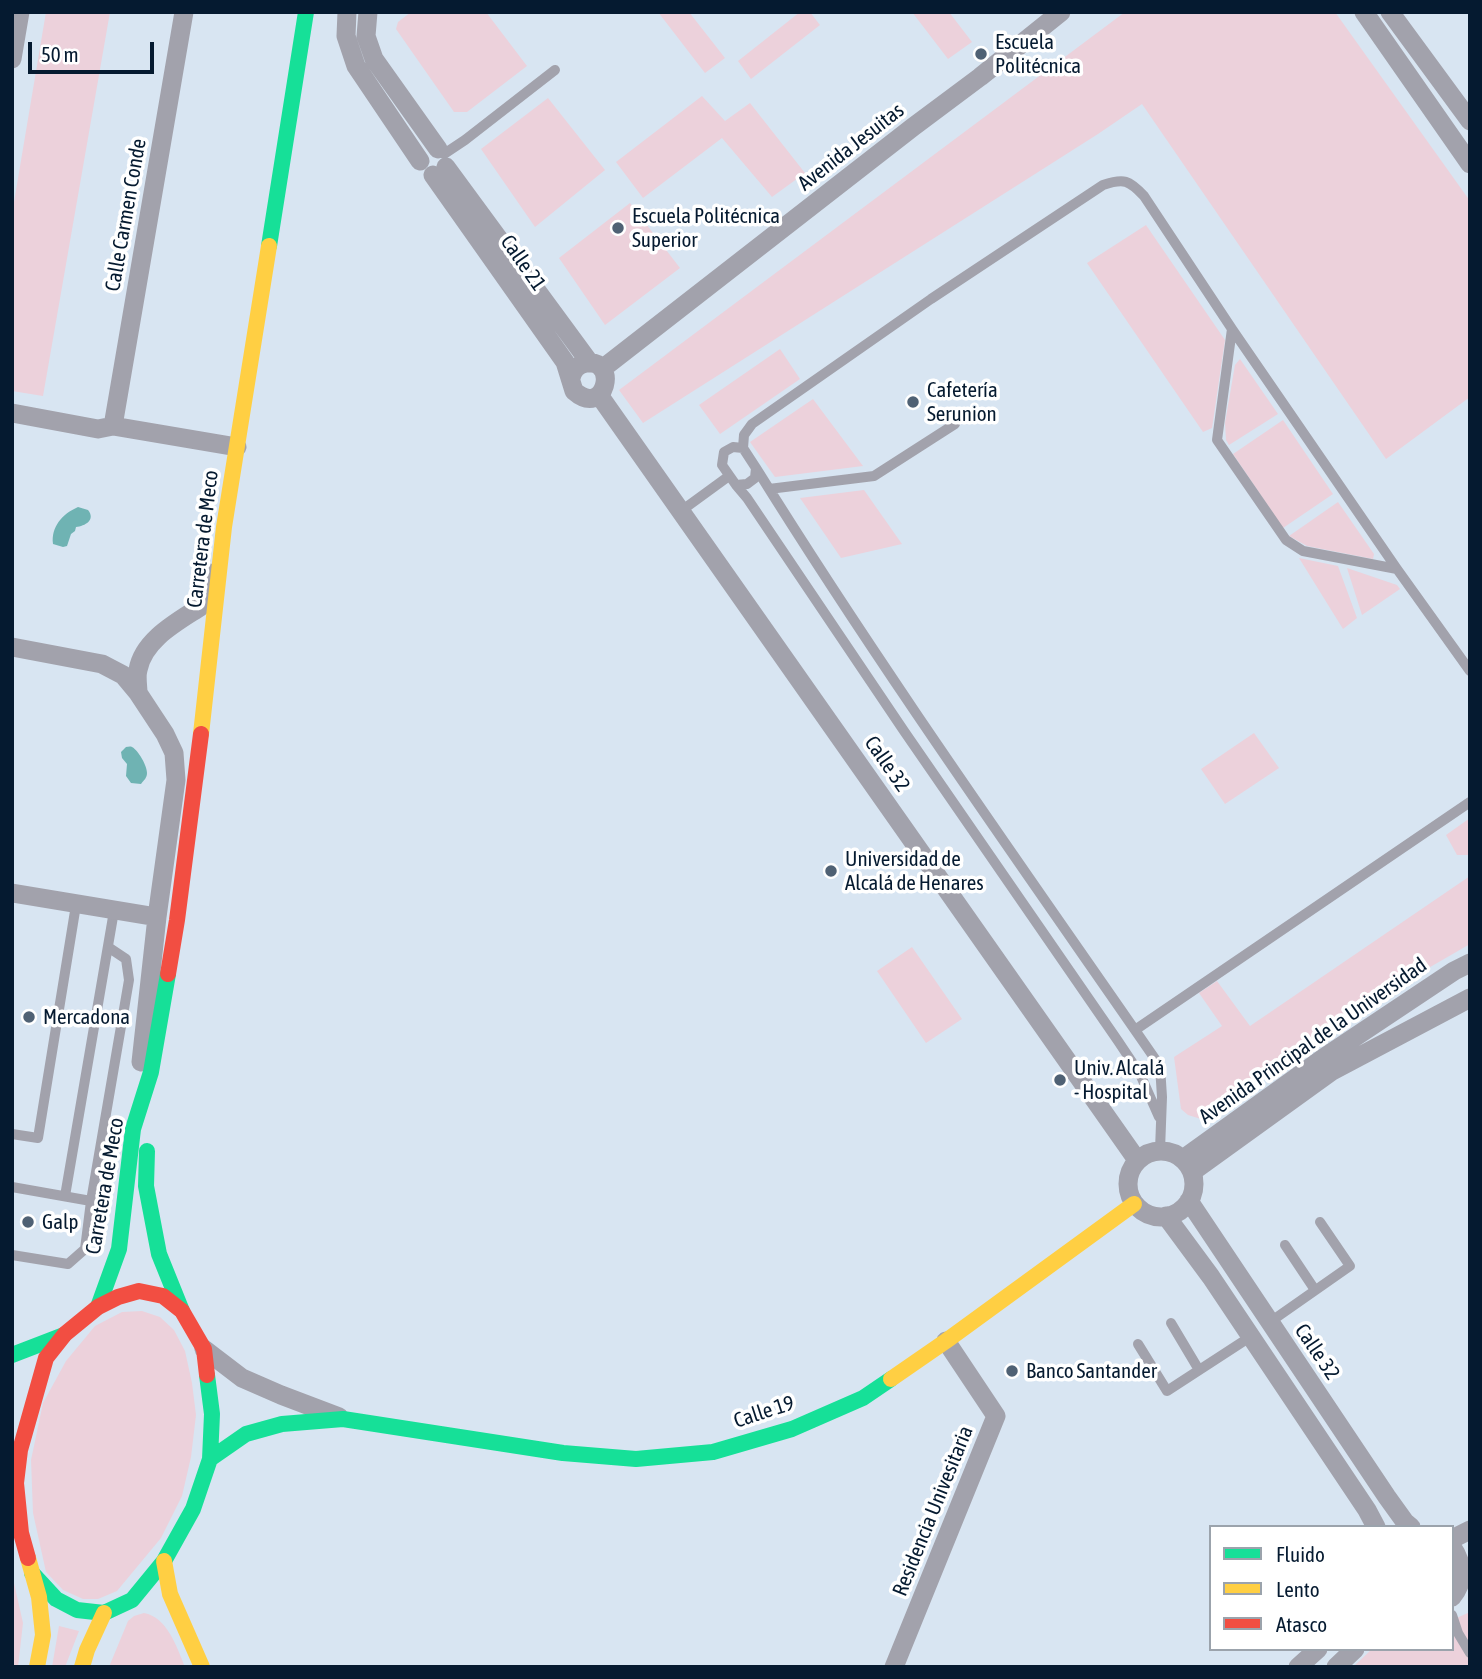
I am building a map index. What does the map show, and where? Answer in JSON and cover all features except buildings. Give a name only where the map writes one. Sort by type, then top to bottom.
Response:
[{"type":"main road","name":"Carretera de Meco","points":[[204,1349],[182,1311],[159,1254],[146,1186],[151,1072],[177,920],[196,784],[224,527],[306,12]]},
{"type":"main road","name":"Carretera de Meco","points":[[98,1307],[119,1249],[133,1129],[151,1072]]},
{"type":"main road","name":"Calle 19","points":[[210,1459],[246,1434],[282,1424],[343,1419],[563,1453],[636,1459],[713,1452],[792,1429],[863,1398],[1134,1204]]},
{"type":"main road","points":[[37,1667],[43,1635],[39,1597],[20,1533],[14,1487],[20,1450],[46,1358],[65,1334],[98,1307],[118,1297],[139,1291],[163,1296],[182,1311]]},
{"type":"main road","points":[[12,1355],[65,1334]]},
{"type":"main road","points":[[32,1573],[56,1600],[77,1610],[104,1613],[132,1600],[164,1561],[193,1509],[210,1459],[212,1415],[204,1349]]},
{"type":"main road","points":[[12,1406],[27,1423]]},
{"type":"main road","points":[[164,1561],[170,1594],[202,1667]]},
{"type":"main road","points":[[82,1667],[104,1613]]},
{"type":"street","points":[[12,60],[20,12]]},
{"type":"street","name":"Calle Carmen Conde","points":[[113,426],[184,12]]},
{"type":"street","points":[[347,12],[346,36],[356,66],[420,160],[426,150],[432,148],[440,161]]},
{"type":"street","points":[[352,56],[360,12]]},
{"type":"street","name":"Calle 21","points":[[368,12],[366,36],[374,59],[565,362],[570,378]]},
{"type":"street","name":"Avenida Jesuitas","points":[[596,366],[980,77],[1061,12]]},
{"type":"street","points":[[1364,12],[1470,164]]},
{"type":"street","points":[[1390,12],[1470,121]]},
{"type":"street","name":"Calle 21","points":[[440,161],[596,366]]},
{"type":"street","points":[[577,366],[596,366],[606,376],[604,390],[593,398],[579,396],[574,391],[570,378],[573,372],[577,366]]},
{"type":"street","name":"Calle 32","points":[[599,395],[1137,1160]]},
{"type":"street","points":[[12,412],[97,429],[113,426],[237,447]]},
{"type":"street","points":[[102,664],[124,659],[147,648],[172,625],[200,607],[224,527]]},
{"type":"street","points":[[12,647],[102,664],[123,675],[165,734],[174,753],[176,780],[157,917],[133,1129]]},
{"type":"street","points":[[138,693],[138,669],[147,648]]},
{"type":"street","points":[[12,893],[157,917]]},
{"type":"street","name":"Avenida Principal de la Universidad","points":[[1188,1166],[1322,1059],[1470,963]]},
{"type":"street","name":"Avenida Principal de la Universidad","points":[[1188,1166],[1332,1071],[1470,998]]},
{"type":"street","points":[[1160,1150],[1176,1154],[1188,1166],[1194,1182],[1189,1201],[1183,1208],[1166,1216],[1140,1210],[1134,1204],[1128,1186],[1131,1168],[1137,1160],[1152,1151],[1160,1150]]},
{"type":"street","name":"Calle 32","points":[[1189,1201],[1387,1497],[1409,1525]]},
{"type":"street","points":[[1166,1216],[1211,1278],[1375,1525]]},
{"type":"street","name":"Residencia Univesitaria","points":[[894,1667],[996,1416],[946,1341]]},
{"type":"street","name":"Calle 19","points":[[204,1349],[242,1378],[343,1419]]},
{"type":"street","points":[[1454,1538],[1470,1530]]},
{"type":"street","points":[[1454,1550],[1466,1566],[1454,1594]]},
{"type":"street","points":[[1298,1667],[1316,1651]]},
{"type":"street","points":[[1335,1667],[1353,1651]]},
{"type":"lane","points":[[440,161],[555,70]]},
{"type":"lane","points":[[1160,1150],[1160,1066],[907,699],[743,448],[744,435],[752,424],[931,299],[1102,185],[1118,180],[1132,183],[1144,196],[1232,329],[1470,671]]},
{"type":"lane","points":[[1232,329],[1217,440],[1286,540],[1303,551],[1397,569]]},
{"type":"lane","points":[[769,489],[874,476],[956,424]]},
{"type":"lane","points":[[743,448],[733,447],[724,452],[722,465],[1133,1063],[1160,1121]]},
{"type":"lane","points":[[736,485],[747,484],[755,478],[756,468]]},
{"type":"lane","points":[[681,510],[729,476]]},
{"type":"lane","points":[[1135,1030],[1470,802]]},
{"type":"lane","points":[[12,1134],[38,1138],[76,905]]},
{"type":"lane","points":[[65,1196],[114,911]]},
{"type":"lane","points":[[12,1255],[68,1264],[85,1249],[129,980],[126,959],[108,947]]},
{"type":"lane","points":[[12,1187],[91,1201]]},
{"type":"lane","points":[[1270,1322],[1350,1266],[1320,1222]]},
{"type":"lane","points":[[1285,1245],[1315,1290]]},
{"type":"lane","points":[[1171,1323],[1199,1370]]},
{"type":"lane","points":[[1138,1345],[1167,1391],[1250,1337]]},
{"type":"lane","points":[[1454,1621],[1470,1653]]},
{"type":"shaded area","points":[[46,12],[110,12],[43,396],[12,391],[12,214]]},
{"type":"shaded area","points":[[411,12],[486,12],[527,66],[467,112],[454,112],[396,29],[398,22]]},
{"type":"shaded area","points":[[658,12],[689,12],[725,58],[705,73]]},
{"type":"shaded area","points":[[800,12],[810,12],[820,25],[751,79],[738,61]]},
{"type":"shaded area","points":[[912,12],[949,12],[972,42],[948,59]]},
{"type":"shaded area","points":[[1125,12],[1335,12],[1470,201],[1470,397],[1386,459],[1142,104],[643,423],[619,390]]},
{"type":"shaded area","points":[[702,96],[725,121],[750,103],[805,173],[772,197],[722,138],[643,198],[616,162]]},
{"type":"shaded area","points":[[548,98],[605,170],[535,227],[481,149]]},
{"type":"shaded area","points":[[630,203],[680,268],[605,325],[559,258]]},
{"type":"shaded area","points":[[1146,225],[1225,340],[1212,428],[1203,432],[1087,263]]},
{"type":"shaded area","points":[[780,349],[800,379],[720,434],[699,405]]},
{"type":"shaded area","points":[[1240,359],[1278,414],[1229,445],[1225,423],[1235,365]]},
{"type":"shaded area","points":[[813,399],[863,466],[775,477],[750,442]]},
{"type":"shaded area","points":[[1283,420],[1333,494],[1283,528],[1233,454]]},
{"type":"shaded area","points":[[864,490],[902,544],[841,558],[800,498]]},
{"type":"shaded area","points":[[1338,502],[1374,554],[1373,559],[1307,546],[1289,536]]},
{"type":"shaded area","points":[[78,507],[88,510],[90,520],[76,527],[67,546],[53,544],[54,532],[59,522],[67,513]]},
{"type":"shaded area","points":[[1299,558],[1338,566],[1357,618],[1343,629]]},
{"type":"shaded area","points":[[1347,568],[1397,585],[1400,589],[1362,615]]},
{"type":"shaded area","points":[[1254,733],[1279,768],[1225,804],[1201,769]]},
{"type":"shaded area","points":[[126,747],[135,749],[146,767],[147,773],[141,784],[131,783],[126,776],[127,764],[121,752]]},
{"type":"shaded area","points":[[1470,818],[1470,858],[1468,855],[1457,855],[1446,835]]},
{"type":"shaded area","points":[[1470,876],[1470,944],[1406,981],[1201,1119],[1188,1115],[1181,1109],[1174,1057],[1222,1026],[1199,993],[1217,981],[1250,1026]]},
{"type":"shaded area","points":[[912,947],[962,1019],[926,1043],[877,971]]},
{"type":"shaded area","points":[[142,1311],[160,1317],[174,1330],[185,1351],[196,1415],[191,1457],[182,1496],[161,1538],[117,1591],[98,1599],[83,1599],[63,1590],[46,1572],[33,1513],[31,1460],[43,1403],[66,1361],[95,1326],[122,1312]]},
{"type":"shaded area","points":[[12,1574],[23,1623],[18,1667],[12,1667]]},
{"type":"shaded area","points":[[1470,1612],[1470,1667],[1353,1667],[1370,1651],[1454,1651],[1454,1619]]},
{"type":"shaded area","points":[[144,1613],[159,1620],[165,1627],[175,1642],[185,1667],[109,1667],[128,1621]]},
{"type":"shaded area","points":[[59,1626],[79,1631],[65,1667],[52,1667]]},
{"type":"traffic: fast","points":[[269,246],[306,12]]},
{"type":"traffic: fast","points":[[98,1307],[119,1249],[133,1129],[151,1072],[168,974]]},
{"type":"traffic: fast","points":[[147,1151],[146,1186],[159,1254],[182,1311]]},
{"type":"traffic: fast","points":[[12,1355],[64,1335]]},
{"type":"traffic: fast","points":[[32,1573],[56,1599],[77,1610],[104,1613],[132,1600],[164,1561],[193,1509],[210,1459],[212,1414],[207,1375]]},
{"type":"traffic: fast","points":[[210,1459],[246,1434],[282,1424],[343,1419],[563,1453],[636,1459],[713,1452],[792,1429],[863,1398],[891,1379]]},
{"type":"traffic: fast","points":[[12,1492],[16,1483]]},
{"type":"traffic: slow","points":[[201,734],[224,527],[269,246]]},
{"type":"traffic: slow","points":[[891,1379],[1134,1204]]},
{"type":"traffic: slow","points":[[28,1558],[39,1597],[43,1635],[37,1667]]},
{"type":"traffic: slow","points":[[164,1561],[170,1594],[202,1667]]},
{"type":"traffic: slow","points":[[82,1667],[104,1613]]},
{"type":"traffic: jam","points":[[168,974],[201,734]]},
{"type":"traffic: jam","points":[[28,1558],[21,1533],[16,1483],[20,1450],[46,1358],[65,1334],[98,1307],[118,1297],[139,1291],[163,1296],[182,1311],[204,1349],[207,1375]]},
{"type":"place","name":"Escuela Politécnica","points":[[981,54]]},
{"type":"place","name":"Escuela Politécnica Superior","points":[[618,228]]},
{"type":"place","name":"Cafetería Serunion","points":[[913,402]]},
{"type":"place","name":"Universidad de Alcalá de Henares","points":[[831,871]]},
{"type":"place","name":"Mercadona","points":[[29,1017]]},
{"type":"place","name":"Univ. Alcalá - Hospital","points":[[1060,1080]]},
{"type":"place","name":"Galp","points":[[28,1222]]},
{"type":"place","name":"Banco Santander","points":[[1012,1371]]}]
